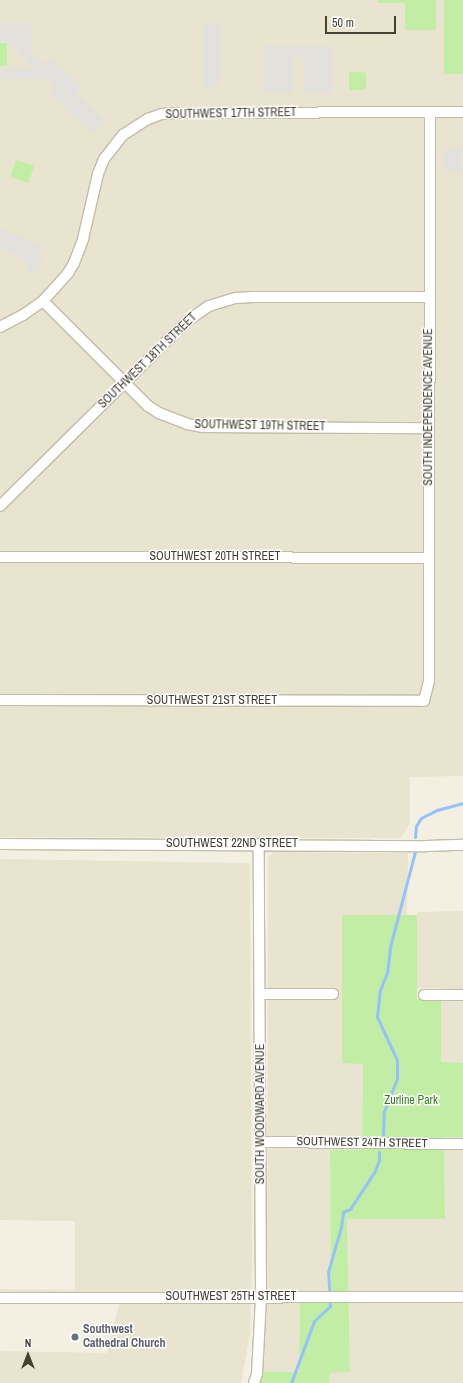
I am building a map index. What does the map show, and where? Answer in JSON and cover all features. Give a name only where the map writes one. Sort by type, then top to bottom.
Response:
[{"type":"street","name":"SOUTHWEST 17TH STREET","points":[[0,327],[20,317],[43,301],[60,283],[74,262],[83,239],[98,174],[104,159],[123,134],[148,119],[162,114],[185,112],[463,112]]},
{"type":"street","name":"SOUTH INDEPENDENCE AVENUE","points":[[424,701],[429,681],[430,112]]},
{"type":"street","name":"SOUTHWEST 18TH STREET","points":[[0,506],[196,314],[222,302],[253,297],[429,297]]},
{"type":"street","name":"SOUTHWEST 19TH STREET","points":[[43,301],[148,406],[159,413],[187,424],[203,427],[429,428]]},
{"type":"street","name":"SOUTHWEST 20TH STREET","points":[[0,557],[429,558]]},
{"type":"street","name":"SOUTHWEST 21ST STREET","points":[[0,700],[424,701]]},
{"type":"street","name":"SOUTHWEST 22ND STREET","points":[[0,844],[463,845]]},
{"type":"street","name":"SOUTH WOODWARD AVENUE","points":[[254,1383],[257,1374],[261,1297],[259,844]]},
{"type":"street","points":[[260,994],[333,994]]},
{"type":"street","points":[[424,995],[463,995]]},
{"type":"street","name":"SOUTHWEST 24TH STREET","points":[[261,1142],[463,1144]]},
{"type":"street","name":"SOUTHWEST 25TH STREET","points":[[0,1298],[463,1297]]},
{"type":"shaded area","points":[[0,0],[463,0],[463,776],[410,777],[410,823],[401,838],[0,837]]},
{"type":"shaded area","points":[[0,23],[31,23],[31,48],[33,53],[45,64],[52,59],[81,86],[76,93],[106,121],[93,134],[50,94],[55,87],[47,79],[0,79],[0,69],[32,69],[34,67],[10,44],[0,41]]},
{"type":"shaded area","points":[[202,24],[221,24],[220,82],[216,87],[202,87]]},
{"type":"shaded area","points":[[264,46],[332,46],[332,93],[304,93],[304,58],[313,57],[284,57],[292,58],[293,93],[264,93]]},
{"type":"shaded area","points":[[449,148],[462,148],[462,172],[449,172],[442,166],[444,159],[442,155]]},
{"type":"shaded area","points":[[0,228],[43,247],[40,254],[43,257],[36,274],[25,269],[27,260],[0,248]]},
{"type":"shaded area","points":[[274,852],[408,853],[407,915],[342,915],[342,1063],[363,1063],[362,1150],[330,1150],[331,1301],[300,1301],[299,1372],[262,1372],[267,1310],[268,857]]},
{"type":"shaded area","points":[[0,859],[250,863],[252,1268],[250,1334],[241,1383],[0,1383],[0,1351],[107,1353],[119,1304],[0,1303],[0,1289],[75,1290],[75,1221],[0,1220]]},
{"type":"shaded area","points":[[463,911],[463,1063],[441,1063],[441,988],[417,988],[417,912]]},
{"type":"shaded area","points":[[444,1137],[463,1137],[463,1383],[329,1383],[329,1373],[350,1372],[347,1219],[445,1219]]},
{"type":"green space","points":[[378,0],[436,0],[436,30],[405,30],[405,3],[378,3]]},
{"type":"green space","points":[[444,0],[463,0],[463,74],[444,74]]},
{"type":"green space","points":[[0,43],[7,43],[7,66],[0,66]]},
{"type":"green space","points":[[349,72],[363,72],[366,74],[366,89],[349,91]]},
{"type":"green space","points":[[16,160],[34,166],[29,183],[10,177]]},
{"type":"green space","name":"Zurline Park","points":[[342,915],[417,915],[417,999],[441,999],[441,1062],[463,1063],[463,1137],[444,1137],[445,1219],[347,1219],[350,1372],[330,1373],[329,1383],[259,1383],[262,1372],[299,1372],[300,1301],[331,1301],[330,1150],[362,1150],[363,1064],[342,1063]]},
{"type":"waterway","points":[[415,837],[416,826],[421,818],[437,810],[463,803]]},
{"type":"waterway","points":[[383,1135],[384,1111],[397,1079],[397,1060],[377,1017],[380,990],[387,973],[390,947],[415,852]]},
{"type":"waterway","points":[[291,1383],[314,1321],[330,1306],[328,1272],[341,1227],[343,1212],[350,1209],[375,1171],[379,1160],[379,1152]]},
{"type":"place","name":"Southwest Cathedral Church","points":[[75,1337]]}]
